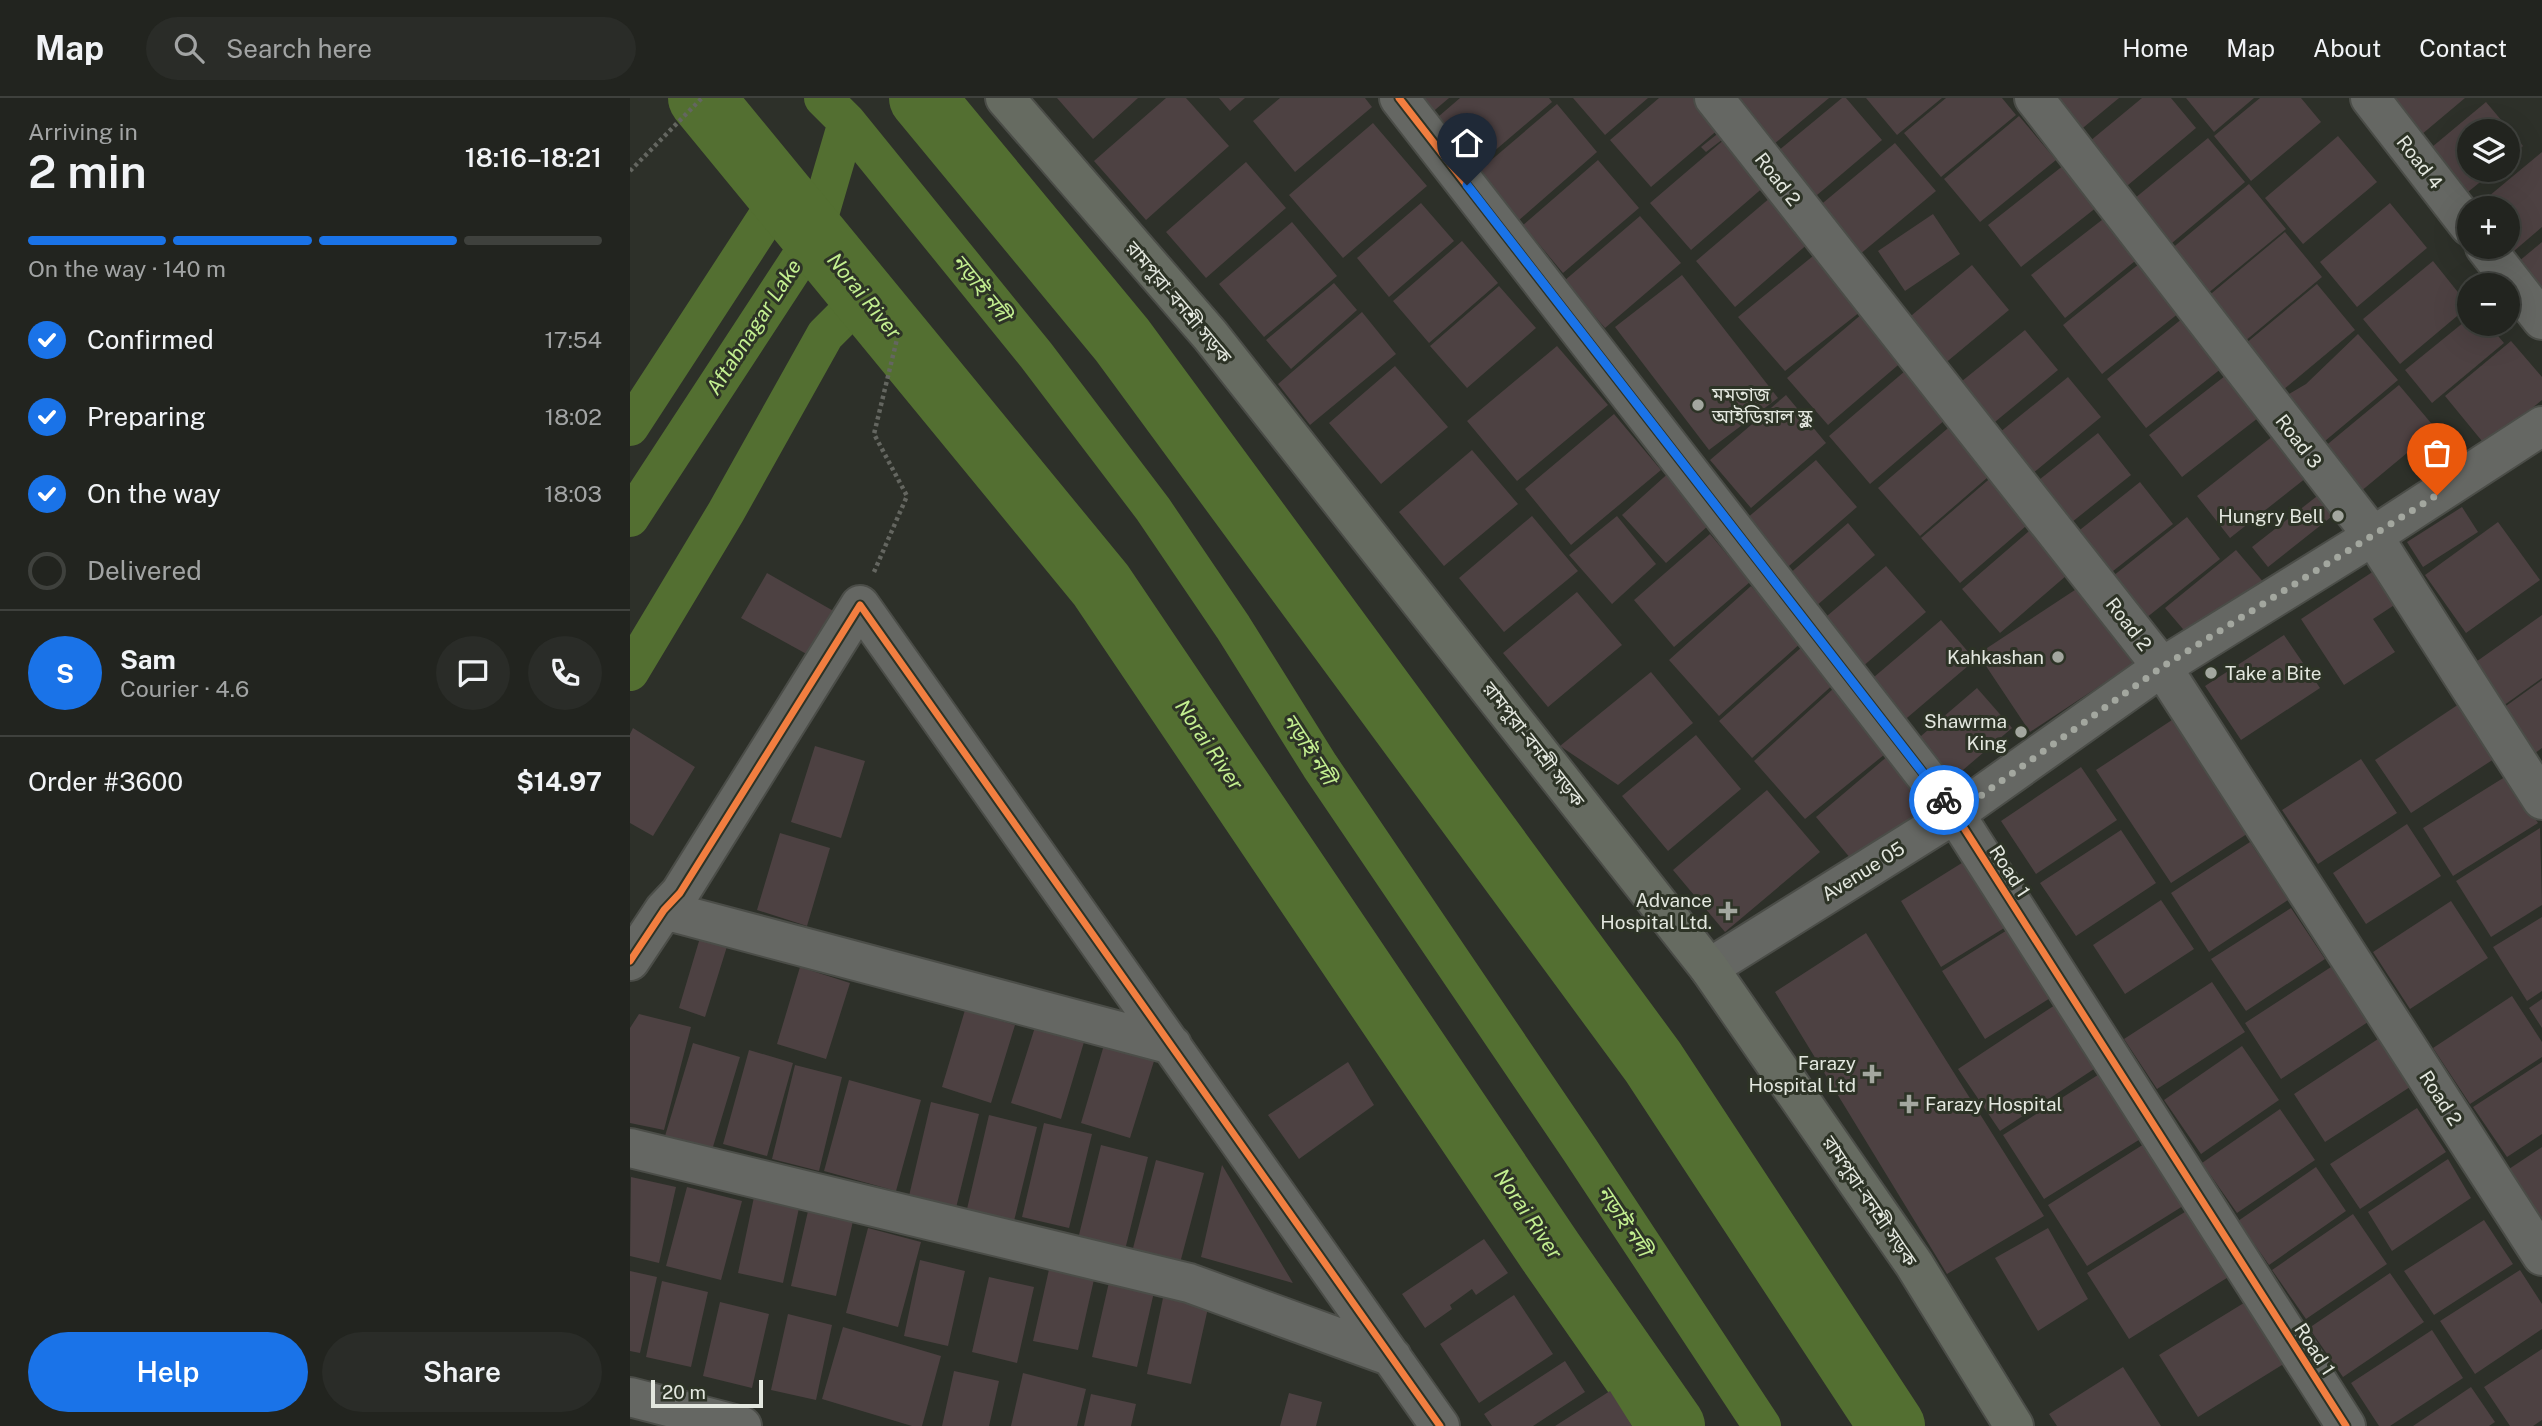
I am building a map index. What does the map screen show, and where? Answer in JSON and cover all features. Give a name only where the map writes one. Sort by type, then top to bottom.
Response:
[{"type":"main road","name":"রামপুরা-বনশ্রী সড়ক","points":[[1006,98],[1210,335],[1709,968],[1914,1265],[2014,1426]]},
{"type":"street","name":"Road 1","points":[[1399,98],[1955,814],[2346,1426]]},
{"type":"street","name":"Road 2","points":[[1714,98],[2162,667],[2542,1255]]},
{"type":"street","name":"Road 3","points":[[2034,98],[2374,536],[2542,800]]},
{"type":"street","name":"Road 4","points":[[2370,98],[2457,210]]},
{"type":"street","points":[[2495,259],[2542,320]]},
{"type":"street","name":"Avenue 05","points":[[1709,968],[1955,814],[2162,667],[2374,536],[2542,426]]},
{"type":"street","points":[[630,961],[664,909],[680,894],[860,605],[1440,1426]]},
{"type":"street","points":[[664,909],[1172,1045]]},
{"type":"street","points":[[630,1148],[1189,1283],[1392,1357]]},
{"type":"street","points":[[630,1397],[742,1426]]},
{"type":"path","points":[[630,171],[702,98]]},
{"type":"path","points":[[860,605],[907,496],[874,434],[898,335]]},
{"type":"building","points":[[1057,98],[1138,98],[1093,139]]},
{"type":"building","points":[[1166,98],[1186,98],[1229,146],[1146,220],[1094,161]]},
{"type":"building","points":[[1219,98],[1245,98],[1230,111]]},
{"type":"building","points":[[1280,98],[1365,98],[1372,107],[1295,172],[1253,121]]},
{"type":"building","points":[[1414,98],[1449,98],[1429,115]]},
{"type":"building","points":[[1460,98],[1549,98],[1552,102],[1472,170],[1431,123]]},
{"type":"building","points":[[1573,98],[1648,98],[1605,135]]},
{"type":"building","points":[[1659,98],[1706,98],[1727,122],[1651,187],[1610,140]]},
{"type":"building","points":[[1728,98],[1829,98],[1767,150]]},
{"type":"building","points":[[1842,98],[1846,98],[1882,140],[1810,201],[1772,156]]},
{"type":"building","points":[[1866,98],[1942,98],[1897,135]]},
{"type":"building","points":[[1946,98],[2002,98],[2016,115],[1941,177],[1904,133]]},
{"type":"building","points":[[2050,98],[2119,98],[2078,132]]},
{"type":"building","points":[[2142,98],[2171,98],[2196,128],[2121,191],[2084,146]]},
{"type":"building","points":[[2186,98],[2254,98],[2214,132]]},
{"type":"building","points":[[2260,98],[2301,98],[2321,122],[2251,181],[2214,136]]},
{"type":"building","points":[[2386,98],[2465,98],[2415,140]]},
{"type":"building","points":[[2486,102],[2500,119],[2466,119]]},
{"type":"building","points":[[1557,104],[1597,152],[1518,221],[1476,173]]},
{"type":"building","points":[[2019,116],[2056,160],[1980,222],[1944,179]]},
{"type":"building","points":[[1373,123],[1427,186],[1343,258],[1289,195]]},
{"type":"building","points":[[2457,126],[2457,182],[2480,182],[2463,196],[2426,152]]},
{"type":"building","points":[[1726,127],[1731,133],[1706,152],[1701,147]]},
{"type":"building","points":[[1733,132],[1773,179],[1691,250],[1650,203]]},
{"type":"building","points":[[2338,136],[2377,182],[2303,244],[2265,198]]},
{"type":"building","points":[[2208,138],[2245,182],[2166,248],[2129,203]]},
{"type":"building","points":[[1895,143],[1936,191],[1853,260],[1812,212]]},
{"type":"building","points":[[2542,152],[2542,227],[2520,246],[2520,196],[2489,196],[2506,182],[2520,182],[2520,170]]},
{"type":"building","points":[[1598,160],[1639,208],[1563,273],[1523,225]]},
{"type":"building","points":[[1246,162],[1286,208],[1206,278],[1166,232]]},
{"type":"building","points":[[2064,165],[2097,207],[2021,267],[1988,225]]},
{"type":"building","points":[[2249,184],[2286,229],[2207,294],[2170,250]]},
{"type":"building","points":[[1771,197],[1810,242],[1735,307],[1696,261]]},
{"type":"building","points":[[1421,203],[1454,241],[1389,297],[1357,258]]},
{"type":"building","points":[[2390,203],[2427,248],[2357,307],[2320,262]]},
{"type":"building","points":[[1933,214],[1960,254],[1905,291],[1878,251]]},
{"type":"building","points":[[1640,216],[1681,263],[1605,328],[1564,281]]},
{"type":"building","points":[[2107,216],[2140,257],[2065,318],[2031,275]]},
{"type":"building","points":[[1292,222],[1337,276],[1264,337],[1219,284]]},
{"type":"building","points":[[2285,232],[2322,277],[2244,342],[2206,298]]},
{"type":"building","points":[[1462,241],[1498,283],[1429,343],[1393,301]]},
{"type":"building","points":[[2542,242],[2542,291],[2518,262]]},
{"type":"building","points":[[1813,256],[1860,312],[1785,371],[1738,317]]},
{"type":"building","points":[[2433,261],[2457,291],[2457,316],[2400,364],[2363,319]]},
{"type":"building","points":[[2139,264],[2179,313],[2102,374],[2063,325]]},
{"type":"building","points":[[1972,265],[2009,310],[1937,370],[1900,325]]},
{"type":"building","points":[[1682,275],[1778,398],[1709,450],[1615,327]]},
{"type":"building","points":[[1334,283],[1357,310],[1291,369],[1266,340]]},
{"type":"building","points":[[2317,284],[2355,330],[2277,395],[2239,349]]},
{"type":"building","points":[[1499,286],[1536,328],[1467,388],[1430,346]]},
{"type":"building","points":[[1362,312],[1396,354],[1310,425],[1278,384]]},
{"type":"building","points":[[1863,313],[1904,360],[1828,425],[1787,378]]},
{"type":"building","points":[[2183,318],[2222,368],[2146,428],[2107,379]]},
{"type":"building","points":[[2457,328],[2457,336],[2498,336],[2504,343],[2432,403],[2405,370]]},
{"type":"building","points":[[2025,330],[2058,370],[1984,431],[1951,390]]},
{"type":"building","points":[[2358,334],[2398,380],[2319,446],[2279,400],[2306,384]]},
{"type":"building","points":[[2511,341],[2542,377],[2542,400],[2486,446],[2445,396]]},
{"type":"building","points":[[1557,346],[1608,405],[1517,481],[1467,421]]},
{"type":"building","points":[[1395,366],[1448,427],[1381,484],[1329,423]]},
{"type":"building","points":[[1905,371],[1946,419],[1870,484],[1829,436]]},
{"type":"building","points":[[2225,376],[2258,418],[2182,477],[2149,435]]},
{"type":"building","points":[[2068,377],[2101,417],[2027,478],[1994,437]]},
{"type":"building","points":[[2399,385],[2436,429],[2360,492],[2323,448]]},
{"type":"building","points":[[1786,395],[1826,443],[1751,508],[1710,460]]},
{"type":"building","points":[[1614,414],[1661,470],[1571,545],[1525,489]]},
{"type":"building","points":[[1954,423],[1995,471],[1920,536],[1878,488]]},
{"type":"building","points":[[2098,433],[2131,475],[2057,534],[2024,492]]},
{"type":"building","points":[[2273,436],[2306,478],[2230,538],[2197,496]]},
{"type":"building","points":[[1472,450],[1518,504],[1444,566],[1399,512]]},
{"type":"building","points":[[1816,460],[1857,507],[1782,572],[1740,524]]},
{"type":"building","points":[[1673,469],[1717,518],[1666,563],[1622,515]]},
{"type":"building","points":[[1994,475],[2033,520],[1960,583],[1921,538]]},
{"type":"building","points":[[2140,482],[2173,524],[2099,582],[2066,541]]},
{"type":"building","points":[[2330,486],[2345,506],[2268,567],[2252,547]]},
{"type":"building","points":[[2462,507],[2478,532],[2423,567],[2407,542]]},
{"type":"building","points":[[1532,516],[1578,571],[1504,632],[1459,578]]},
{"type":"building","points":[[1617,516],[1656,564],[1612,604],[1569,555]]},
{"type":"building","points":[[2187,517],[2220,559],[2146,618],[2113,576]]},
{"type":"building","points":[[2498,522],[2540,580],[2466,633],[2425,575]]},
{"type":"building","points":[[1848,523],[1875,555],[1815,607],[1788,575]]},
{"type":"building","points":[[2036,525],[2074,569],[2000,633],[1962,589]]},
{"type":"building","points":[[1710,534],[1750,582],[1674,647],[1634,600]]},
{"type":"building","points":[[2236,550],[2265,584],[2194,642],[2165,608]]},
{"type":"building","points":[[1886,566],[1926,612],[1854,674],[1814,627]]},
{"type":"building","points":[[2380,567],[2402,600],[2373,619],[2395,652],[2344,685],[2301,619]]},
{"type":"building","points":[[767,573],[837,613],[812,657],[741,618]]},
{"type":"building","name":"Kahkashan","points":[[2087,582],[2139,660],[2030,732],[1978,654]]},
{"type":"building","points":[[1751,586],[1802,642],[1719,716],[1669,660]]},
{"type":"building","points":[[1577,592],[1622,645],[1548,707],[1503,653]]},
{"type":"building","points":[[2542,615],[2542,678],[2503,706],[2473,664]]},
{"type":"building","points":[[1941,620],[1975,660],[1901,723],[1867,683]]},
{"type":"building","points":[[2284,635],[2320,688],[2241,740],[2205,686]]},
{"type":"building","points":[[1803,646],[1836,682],[1752,758],[1719,721]]},
{"type":"building","points":[[1651,672],[1693,723],[1618,785],[1560,746]]},
{"type":"building","points":[[2542,680],[2542,748],[2531,756],[2499,711]]},
{"type":"building","points":[[1834,688],[1890,750],[1805,819],[1754,761]]},
{"type":"building","points":[[1977,688],[2012,728],[1949,782],[1914,742]]},
{"type":"building","points":[[2462,702],[2497,757],[2411,813],[2375,760]]},
{"type":"building","points":[[2175,718],[2250,832],[2171,883],[2096,770]]},
{"type":"building","points":[[633,728],[695,767],[653,836],[630,823],[630,734]]},
{"type":"building","points":[[1696,735],[1741,789],[1668,851],[1622,796]]},
{"type":"building","points":[[815,746],[865,761],[841,838],[791,822]]},
{"type":"building","points":[[1889,755],[1935,809],[1861,871],[1816,817]]},
{"type":"building","points":[[2361,759],[2397,813],[2318,864],[2282,810]]},
{"type":"building","points":[[2081,767],[2117,820],[2036,874],[2001,821]]},
{"type":"building","points":[[2508,775],[2538,823],[2453,876],[2423,828]]},
{"type":"building","points":[[1767,790],[1820,852],[1725,932],[1673,870]]},
{"type":"building","points":[[2407,824],[2441,876],[2366,924],[2333,873]]},
{"type":"building","points":[[2540,828],[2542,905],[2491,937],[2456,881]]},
{"type":"building","points":[[2121,830],[2156,883],[2076,936],[2040,883]]},
{"type":"building","points":[[780,833],[830,848],[807,926],[757,910]]},
{"type":"building","points":[[2250,842],[2288,900],[2209,952],[2171,893]]},
{"type":"building","points":[[1973,856],[2014,922],[1941,967],[1901,901]]},
{"type":"building","points":[[2161,900],[2194,949],[2125,994],[2093,945]]},
{"type":"building","points":[[2451,901],[2488,958],[2410,1009],[2373,952]]},
{"type":"building","points":[[2291,908],[2325,959],[2246,1011],[2211,959]]},
{"type":"building","points":[[2542,917],[2542,991],[2527,1001],[2493,947]]},
{"type":"building","points":[[2012,927],[2055,995],[1985,1039],[1942,971]]},
{"type":"building","points":[[702,931],[729,940],[705,1017],[679,1008]]},
{"type":"building","name":"Farazy Hospital","points":[[1866,933],[2044,1216],[1947,1274],[1775,992]]},
{"type":"building","points":[[800,967],[850,983],[826,1059],[777,1044]]},
{"type":"building","points":[[2331,967],[2368,1022],[2281,1079],[2245,1023]]},
{"type":"building","points":[[2212,982],[2245,1032],[2157,1089],[2124,1039]]},
{"type":"building","points":[[2512,996],[2542,1042],[2542,1057],[2470,1104],[2433,1048]]},
{"type":"building","points":[[2542,999],[2542,1028],[2529,1008]]},
{"type":"building","points":[[2055,1005],[2097,1067],[2000,1131],[1958,1069]]},
{"type":"building","points":[[965,1010],[1015,1025],[991,1103],[942,1087]]},
{"type":"building","points":[[639,1014],[691,1027],[664,1130],[630,1123],[630,1028]]},
{"type":"building","points":[[1035,1027],[1084,1042],[1061,1119],[1011,1103]]},
{"type":"building","points":[[2378,1039],[2410,1087],[2325,1142],[2294,1094]]},
{"type":"building","points":[[693,1043],[740,1057],[712,1150],[665,1136]]},
{"type":"building","points":[[1104,1045],[1154,1061],[1130,1138],[1081,1123]]},
{"type":"building","points":[[2242,1046],[2279,1100],[2201,1154],[2164,1100]]},
{"type":"building","points":[[749,1050],[793,1063],[767,1156],[723,1144]]},
{"type":"building","points":[[1348,1062],[1374,1105],[1299,1159],[1268,1115]]},
{"type":"building","points":[[2542,1062],[2542,1134],[2507,1157],[2473,1107]]},
{"type":"building","points":[[795,1065],[842,1077],[819,1171],[772,1159]]},
{"type":"building","points":[[2101,1073],[2142,1138],[2044,1199],[2003,1135]]},
{"type":"building","points":[[849,1080],[921,1100],[896,1191],[824,1171]]},
{"type":"building","points":[[931,1102],[979,1114],[956,1208],[909,1196]]},
{"type":"building","points":[[2417,1108],[2446,1152],[2360,1209],[2330,1164]]},
{"type":"building","points":[[2280,1109],[2315,1160],[2237,1213],[2202,1163]]},
{"type":"building","points":[[989,1115],[1037,1127],[1014,1221],[967,1209]]},
{"type":"building","points":[[1044,1123],[1092,1134],[1069,1228],[1022,1217]]},
{"type":"building","points":[[2144,1144],[2183,1206],[2087,1266],[2048,1205]]},
{"type":"building","points":[[1101,1145],[1148,1157],[1125,1250],[1078,1239]]},
{"type":"building","points":[[2542,1147],[2542,1225],[2503,1173]]},
{"type":"building","points":[[2448,1159],[2471,1198],[2392,1251],[2368,1212]]},
{"type":"building","points":[[1156,1160],[1204,1173],[1180,1263],[1132,1252]]},
{"type":"building","points":[[1222,1165],[1293,1283],[1201,1257]]},
{"type":"building","points":[[2316,1167],[2346,1211],[2269,1265],[2238,1221]]},
{"type":"building","points":[[631,1177],[676,1187],[659,1263],[630,1256]]},
{"type":"building","points":[[687,1187],[742,1201],[721,1280],[666,1266]]},
{"type":"building","points":[[754,1197],[799,1208],[783,1283],[738,1273]]},
{"type":"building","points":[[2188,1210],[2230,1276],[2129,1339],[2087,1273]]},
{"type":"building","points":[[808,1211],[853,1221],[836,1296],[791,1286]]},
{"type":"building","points":[[2353,1214],[2387,1264],[2306,1319],[2272,1270]]},
{"type":"building","points":[[2484,1220],[2513,1264],[2434,1315],[2404,1271]]},
{"type":"building","points":[[868,1228],[921,1242],[898,1327],[846,1313]]},
{"type":"building","points":[[2048,1228],[2088,1299],[2038,1331],[1995,1258]]},
{"type":"building","points":[[1484,1239],[1508,1273],[1476,1295],[1472,1289],[1450,1305],[1452,1309],[1425,1328],[1402,1294]]},
{"type":"building","points":[[920,1260],[965,1271],[948,1346],[904,1336]]},
{"type":"building","points":[[1050,1265],[1095,1275],[1078,1350],[1033,1341]]},
{"type":"building","points":[[2520,1270],[2542,1304],[2542,1329],[2475,1374],[2440,1321]]},
{"type":"building","points":[[630,1271],[657,1277],[640,1353],[630,1351]]},
{"type":"building","points":[[2390,1273],[2424,1322],[2343,1377],[2309,1328]]},
{"type":"building","points":[[989,1277],[1034,1287],[1017,1363],[972,1352]]},
{"type":"building","points":[[662,1281],[708,1292],[691,1367],[646,1357]]},
{"type":"building","points":[[1109,1282],[1154,1292],[1137,1367],[1092,1357]]},
{"type":"building","points":[[1514,1295],[1553,1354],[1479,1403],[1440,1344]]},
{"type":"building","points":[[1163,1298],[1208,1308],[1191,1384],[1147,1374]]},
{"type":"building","points":[[2252,1298],[2290,1360],[2198,1417],[2159,1355]]},
{"type":"building","points":[[720,1302],[769,1314],[752,1388],[703,1376]]},
{"type":"building","points":[[788,1314],[832,1325],[816,1400],[771,1390]]},
{"type":"building","points":[[843,1327],[941,1356],[922,1426],[912,1426],[822,1399]]},
{"type":"building","points":[[2432,1330],[2463,1378],[2390,1426],[2379,1426],[2351,1383]]},
{"type":"building","points":[[2542,1349],[2542,1420],[2533,1426],[2510,1426],[2484,1387]]},
{"type":"building","points":[[1565,1361],[1585,1392],[1533,1426],[1492,1426],[1484,1414]]},
{"type":"building","points":[[2123,1367],[2161,1426],[2057,1426],[2049,1414]]},
{"type":"building","points":[[954,1371],[999,1381],[989,1426],[942,1426]]},
{"type":"building","points":[[1023,1373],[1086,1389],[1077,1426],[1011,1426]]},
{"type":"building","points":[[2471,1387],[2495,1422],[2489,1426],[2413,1426]]},
{"type":"building","points":[[1610,1391],[1632,1426],[1555,1426]]},
{"type":"building","points":[[1289,1393],[1322,1402],[1316,1426],[1280,1426]]},
{"type":"building","points":[[1091,1394],[1136,1404],[1131,1426],[1084,1426]]},
{"type":"waterway","name":"Norai River","points":[[701,98],[1101,585],[1550,1251],[1672,1426]]},
{"type":"waterway","name":"নড়াই নদী","points":[[823,98],[847,122],[1036,355],[1153,509],[1233,627],[1320,766],[1580,1150],[1762,1426]]},
{"type":"waterway","name":"Norai River","points":[[922,98],[1122,340],[1653,1062],[1892,1426]]},
{"type":"waterway","name":"Aftabnagar Lake","points":[[630,518],[813,238],[847,122]]},
{"type":"waterway","points":[[630,427],[781,195],[864,296],[825,335],[726,512],[630,672]]},
{"type":"cycle path","points":[[1399,98],[1955,814],[2346,1426]]},
{"type":"cycle path","points":[[630,961],[664,910],[680,893],[860,605],[1440,1426]]},
{"type":"way so far","points":[[1944,800],[1955,814],[2162,667],[2437,495]]},
{"type":"place","name":"মমতাজ আইডিয়াল স্কুল","points":[[1698,405]]},
{"type":"place","name":"Hungry Bell","points":[[2338,516]]},
{"type":"place","name":"Kahkashan","points":[[2058,657]]},
{"type":"place","name":"Take a Bite","points":[[2211,673]]},
{"type":"place","name":"Shawrma King","points":[[2021,732]]},
{"type":"place","name":"Advance Hospital Ltd.","points":[[1728,911]]},
{"type":"place","name":"Farazy Hospital Ltd","points":[[1872,1074]]},
{"type":"place","name":"Farazy Hospital","points":[[1909,1104]]},
{"type":"route","points":[[1467,185],[1944,800]]}]
